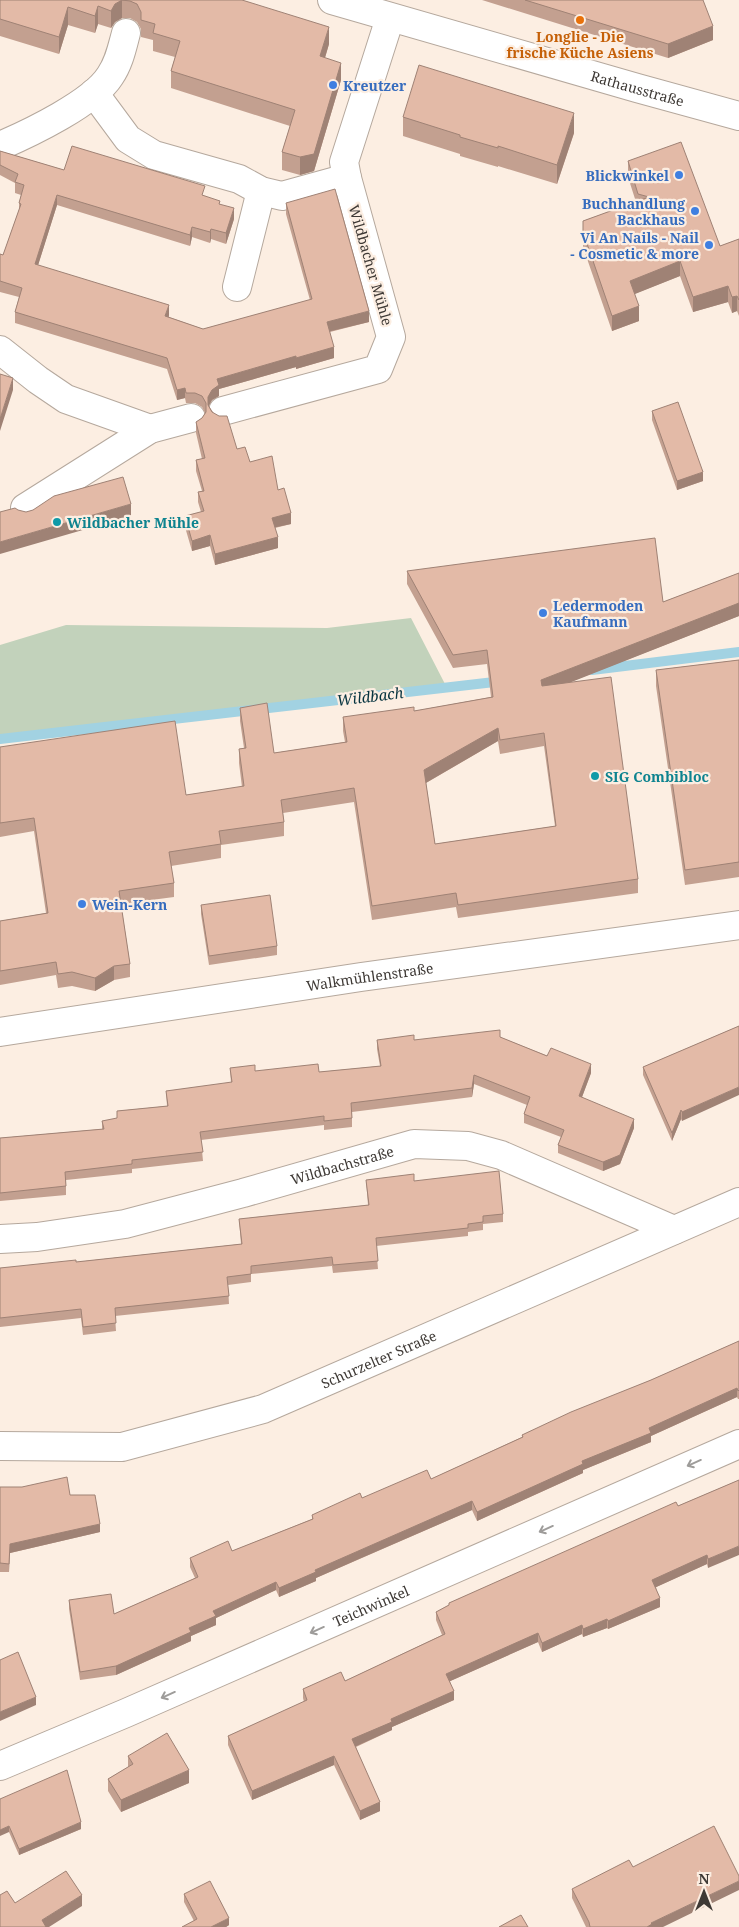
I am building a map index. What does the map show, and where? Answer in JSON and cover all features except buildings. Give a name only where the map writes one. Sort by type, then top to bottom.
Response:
[{"type":"street","name":"Rathausstraße","points":[[332,0],[739,116]]},
{"type":"street","name":"Wildbacher Mühle","points":[[223,411],[378,368],[392,337],[344,162],[390,18]]},
{"type":"street","points":[[0,146],[71,109],[94,93],[110,77],[119,59],[126,33]]},
{"type":"street","points":[[94,93],[128,140],[154,156],[239,179],[262,190],[282,196],[347,178]]},
{"type":"street","points":[[237,287],[262,190]]},
{"type":"street","points":[[0,350],[66,399],[150,429]]},
{"type":"street","points":[[25,508],[150,429],[191,418]]},
{"type":"street","name":"Walkmühlenstraße","points":[[0,1032],[361,977],[739,925]]},
{"type":"street","name":"Wildbachstraße","points":[[0,1239],[37,1237],[125,1224],[252,1191],[414,1144],[468,1146],[501,1155],[674,1230]]},
{"type":"street","name":"Schurzelter Straße","points":[[0,1446],[122,1447],[263,1409],[739,1202]]},
{"type":"street","name":"Teichwinkel","points":[[0,1766],[126,1714],[739,1444]]},
{"type":"green space","points":[[411,618],[445,684],[0,735],[0,645],[66,625],[327,628]]},
{"type":"waterway","name":"Wildbach","points":[[592,670],[739,652]]},
{"type":"waterway","name":"Wildbach","points":[[0,739],[503,681]]},
{"type":"place","name":"Longlie - Die frische Küche Asiens","points":[[580,20]]},
{"type":"place","name":"Kreutzer","points":[[333,85]]},
{"type":"place","name":"Blickwinkel","points":[[679,175]]},
{"type":"place","name":"Buchhandlung Backhaus","points":[[695,211]]},
{"type":"place","name":"Vi An Nails - Nail - Cosmetic & more","points":[[709,245]]},
{"type":"place","name":"Wildbacher Mühle","points":[[57,522]]},
{"type":"place","name":"Ledermoden Kaufmann","points":[[543,613]]},
{"type":"place","name":"SIG Combibloc","points":[[595,776]]},
{"type":"place","name":"Wein-Kern","points":[[82,904]]}]
